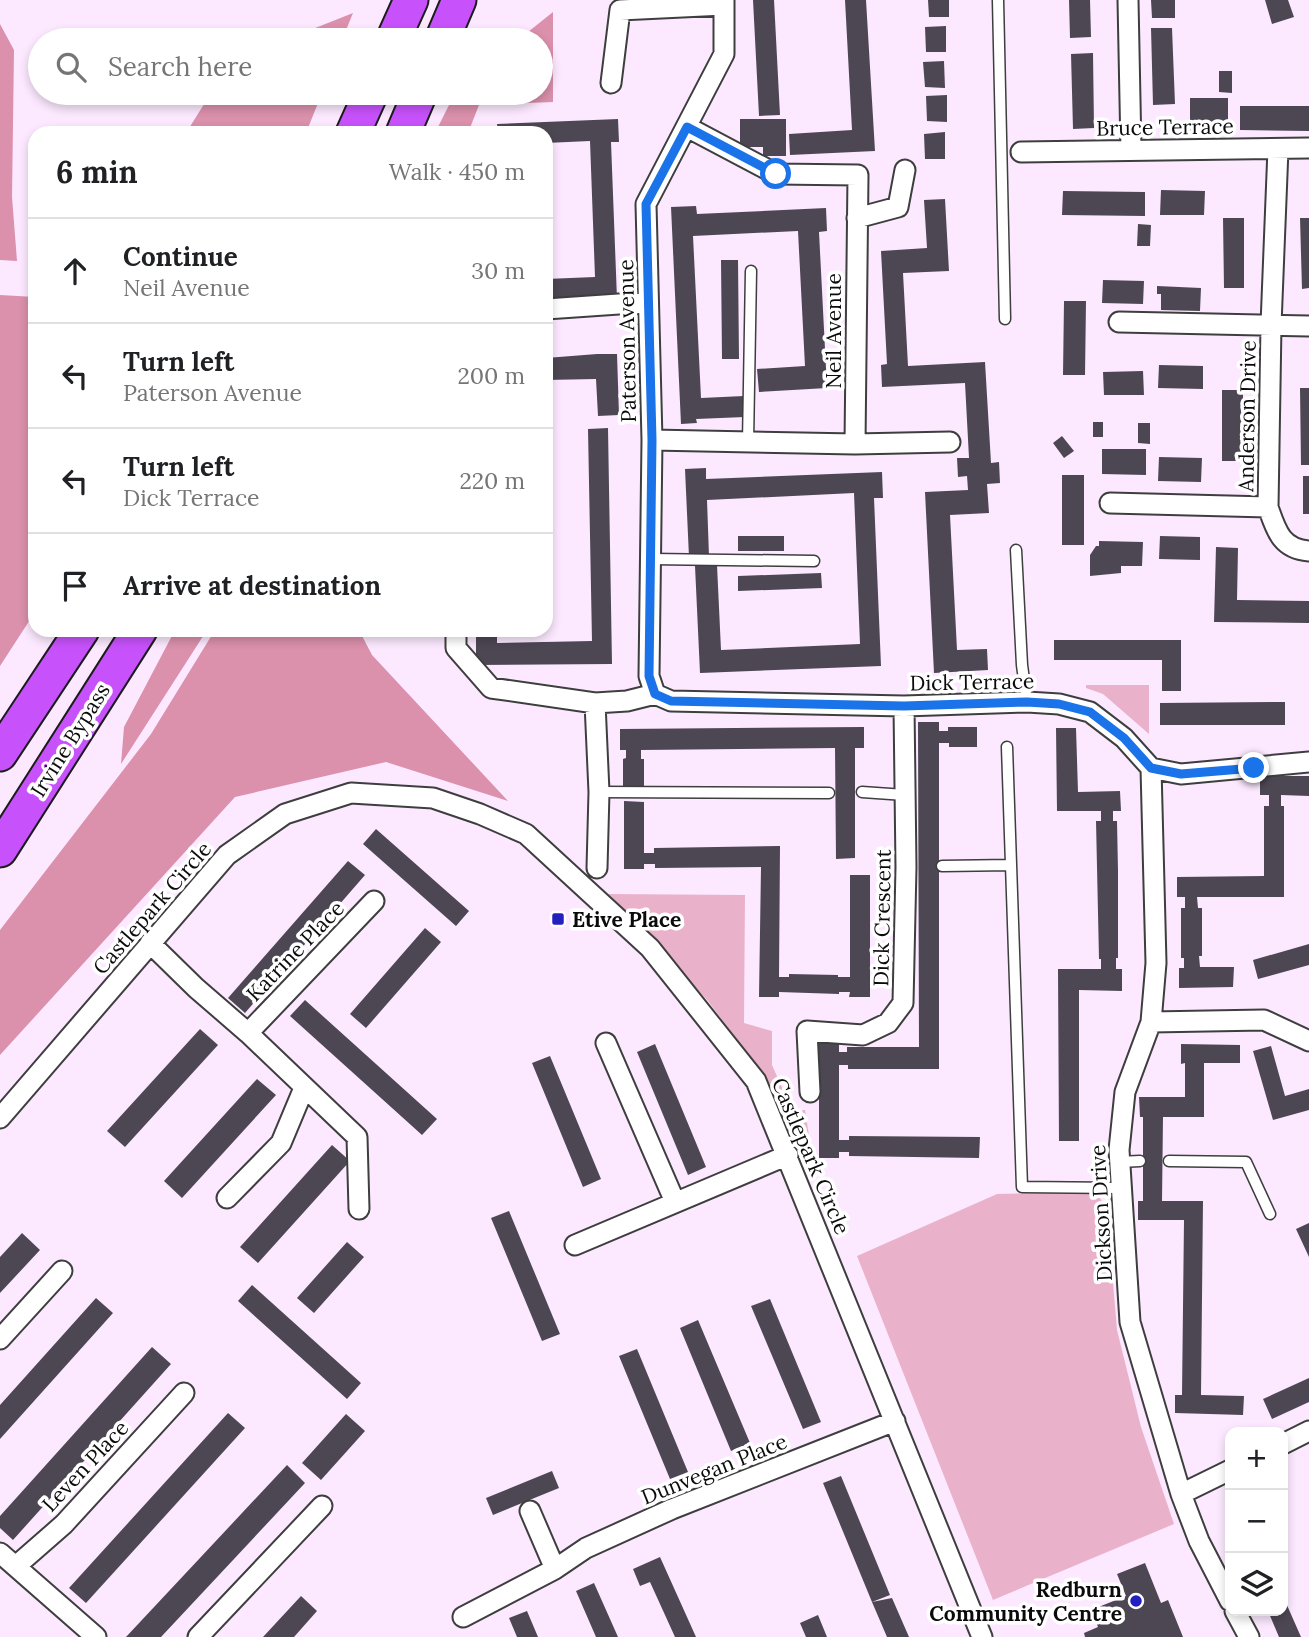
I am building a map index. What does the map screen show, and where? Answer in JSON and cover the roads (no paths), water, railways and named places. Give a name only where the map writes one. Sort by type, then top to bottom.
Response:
[{"type":"highway","points":[[398,28],[411,0]]},
{"type":"highway","points":[[447,28],[459,0]]},
{"type":"highway","points":[[356,126],[366,105]]},
{"type":"highway","points":[[406,126],[415,105]]},
{"type":"highway","points":[[0,754],[77,637]]},
{"type":"highway","name":"Irvine Bypass","points":[[0,850],[135,637]]},
{"type":"street","points":[[1128,0],[1131,150]]},
{"type":"street","name":"Paterson Avenue","points":[[611,83],[620,10],[724,2],[724,54],[646,204],[652,440],[649,676],[655,694]]},
{"type":"street","name":"Neil Avenue","points":[[687,127],[776,174],[858,175],[855,444]]},
{"type":"street","name":"Bruce Terrace","points":[[1012,152],[1309,148]]},
{"type":"street","name":"Anderson Drive","points":[[1278,149],[1268,507],[1278,535],[1296,550],[1309,551]]},
{"type":"street","points":[[856,218],[898,207],[905,170]]},
{"type":"street","points":[[553,309],[649,302]]},
{"type":"street","name":"Anderson Drive","points":[[1119,322],[1309,326]]},
{"type":"street","points":[[652,440],[855,444],[950,442]]},
{"type":"street","name":"Anderson Drive","points":[[1110,503],[1268,507]]},
{"type":"street","points":[[456,637],[456,649],[491,688],[595,703],[627,701],[655,694]]},
{"type":"street","name":"Dick Terrace","points":[[655,694],[671,701],[904,706],[1027,702],[1059,704],[1090,712],[1124,738],[1151,768]]},
{"type":"street","points":[[595,703],[599,792],[597,868]]},
{"type":"street","name":"Dick Crescent","points":[[810,1092],[807,1031],[863,1035],[888,1023],[903,1003],[911,867],[905,795],[904,706]]},
{"type":"street","points":[[1151,768],[1181,774],[1309,762]]},
{"type":"street","name":"Dickson Drive","points":[[1151,768],[1156,963],[1151,1022],[1125,1092],[1119,1162],[1130,1322],[1181,1494],[1199,1541],[1225,1591]]},
{"type":"street","name":"Castlepark Circle","points":[[0,1118],[227,855],[285,814],[351,793],[433,798],[526,834],[650,948],[756,1081],[982,1637]]},
{"type":"street","name":"Katrine Place","points":[[248,1032],[374,901]]},
{"type":"street","name":"Katrine Place","points":[[150,943],[196,988],[248,1032],[356,1138],[359,1209]]},
{"type":"street","points":[[1151,1022],[1264,1020],[1309,1041]]},
{"type":"street","points":[[606,1043],[675,1202]]},
{"type":"street","points":[[227,1198],[281,1143],[304,1088]]},
{"type":"street","points":[[575,1245],[788,1155]]},
{"type":"street","points":[[0,1339],[62,1271]]},
{"type":"street","name":"Leven Place","points":[[16,1566],[64,1524],[184,1393]]},
{"type":"street","name":"Dunvegan Place","points":[[463,1617],[555,1569],[586,1548],[672,1509],[895,1421]]},
{"type":"street","points":[[1288,1442],[1309,1431]]},
{"type":"street","points":[[1181,1494],[1225,1472]]},
{"type":"street","points":[[198,1637],[322,1506]]},
{"type":"street","points":[[530,1511],[555,1569]]},
{"type":"street","points":[[0,1553],[90,1635]]},
{"type":"street","points":[[1238,1616],[1248,1637]]},
{"type":"lane","points":[[998,0],[1012,152],[1005,319]]},
{"type":"lane","points":[[748,442],[751,271]]},
{"type":"lane","points":[[1016,550],[1022,665],[1027,702]]},
{"type":"lane","points":[[650,559],[814,561]]},
{"type":"lane","points":[[1007,747],[1022,1186],[1120,1188]]},
{"type":"lane","points":[[599,792],[829,793]]},
{"type":"lane","points":[[862,792],[905,795]]},
{"type":"lane","points":[[942,866],[1012,865]]},
{"type":"lane","points":[[1119,1162],[1140,1161]]},
{"type":"lane","points":[[1169,1161],[1246,1162],[1270,1214]]},
{"type":"place","name":"Etive Place","points":[[558,919]]},
{"type":"place","name":"Redburn Community Centre","points":[[1136,1601]]}]
